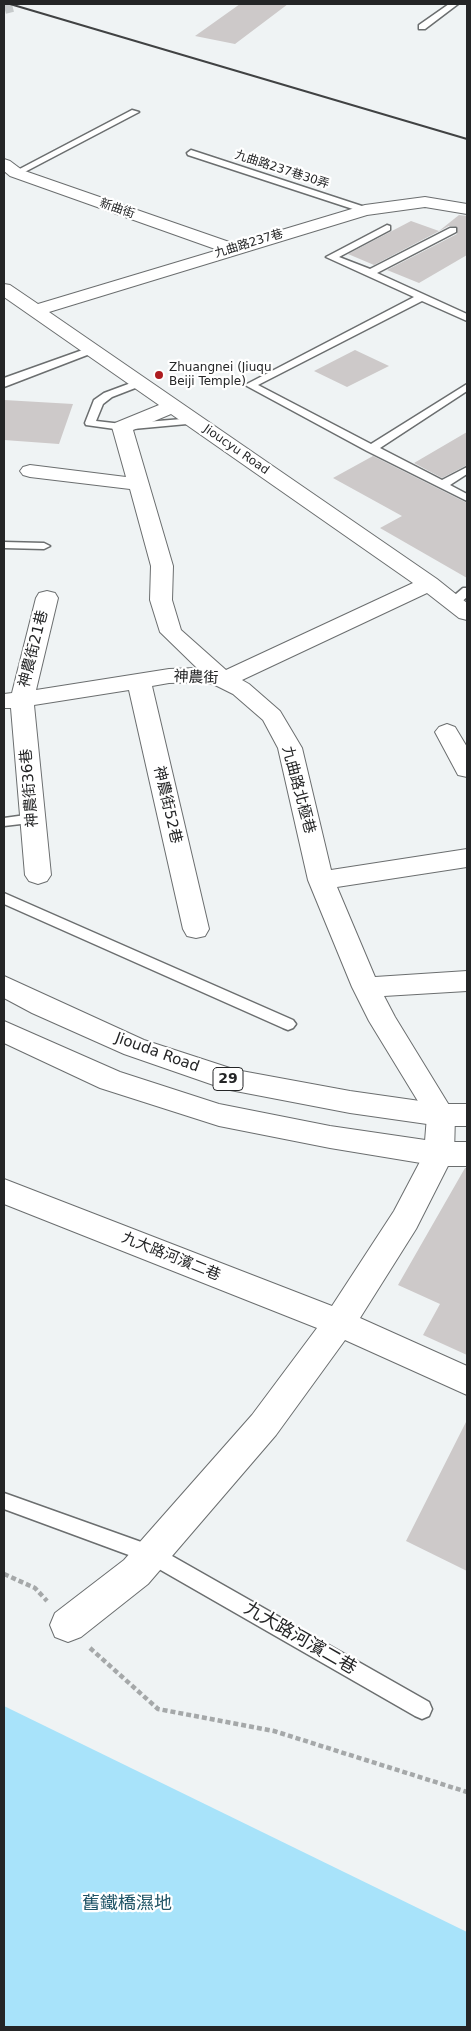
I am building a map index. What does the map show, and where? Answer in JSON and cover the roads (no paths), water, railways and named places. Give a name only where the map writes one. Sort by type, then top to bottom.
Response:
[{"type":"street","name":"新曲街","points":[[10,169],[232,250]]},
{"type":"street","name":"九曲路237巷","points":[[35,311],[365,210],[425,202],[467,209]]},
{"type":"street","name":"Jioucyu Road","points":[[4,289],[430,584],[463,602]]},
{"type":"street","points":[[122,427],[173,406]]},
{"type":"street","name":"九曲路北極巷","points":[[122,427],[162,566],[161,600],[171,632],[223,680],[241,689],[272,716],[290,748],[321,880],[366,987],[383,1021],[454,1115]]},
{"type":"street","points":[[30,471],[138,484]]},
{"type":"street","name":"神農街","points":[[13,701],[169,676],[204,676],[223,680],[430,584]]},
{"type":"street","name":"神農街21巷","points":[[13,701],[47,598]]},
{"type":"street","name":"神農街52巷","points":[[139,681],[196,929]]},
{"type":"street","name":"神農街36巷","points":[[13,701],[33,819],[38,875]]},
{"type":"street","points":[[447,732],[467,769]]},
{"type":"street","points":[[321,880],[467,858]]},
{"type":"street","points":[[366,987],[467,980]]},
{"type":"street","name":"Jiouda Road","points":[[4,986],[134,1047],[235,1081],[350,1102],[454,1115]]},
{"type":"street","name":"29","points":[[4,1031],[110,1080],[220,1115],[330,1137],[453,1154]]},
{"type":"street","points":[[68,1625],[136,1572],[264,1425],[339,1323],[405,1220],[453,1154],[454,1115]]},
{"type":"street","name":"九大路河濱二巷","points":[[4,1191],[339,1323],[467,1381]]},
{"type":"lane","points":[[422,27],[454,4]]},
{"type":"lane","points":[[10,169],[135,112]]},
{"type":"lane","name":"九曲路237巷30弄","points":[[191,153],[365,210]]},
{"type":"lane","points":[[387,228],[331,257],[467,318]]},
{"type":"lane","points":[[370,273],[453,230]]},
{"type":"lane","points":[[422,297],[250,385],[467,498]]},
{"type":"lane","points":[[4,384],[6,381],[91,350]]},
{"type":"lane","points":[[139,383],[108,395],[98,402],[90,423],[122,427],[194,421]]},
{"type":"lane","points":[[372,449],[467,387]]},
{"type":"lane","points":[[442,485],[467,470]]},
{"type":"lane","points":[[4,546],[44,546]]},
{"type":"lane","points":[[4,822],[33,819]]},
{"type":"lane","points":[[4,898],[288,1024]]},
{"type":"lane","name":"九大路河濱二巷","points":[[4,1501],[151,1554],[422,1709]]},
{"type":"tunnel","points":[[4,6],[12,4]]},
{"type":"railway","points":[[10,4],[467,139]]},
{"type":"place","name":"Zhuangnei (Jiuqu Beiji Temple)","points":[[159,375]]},
{"type":"park label","name":"舊鐵橋濕地","points":[[127,1904]]}]
